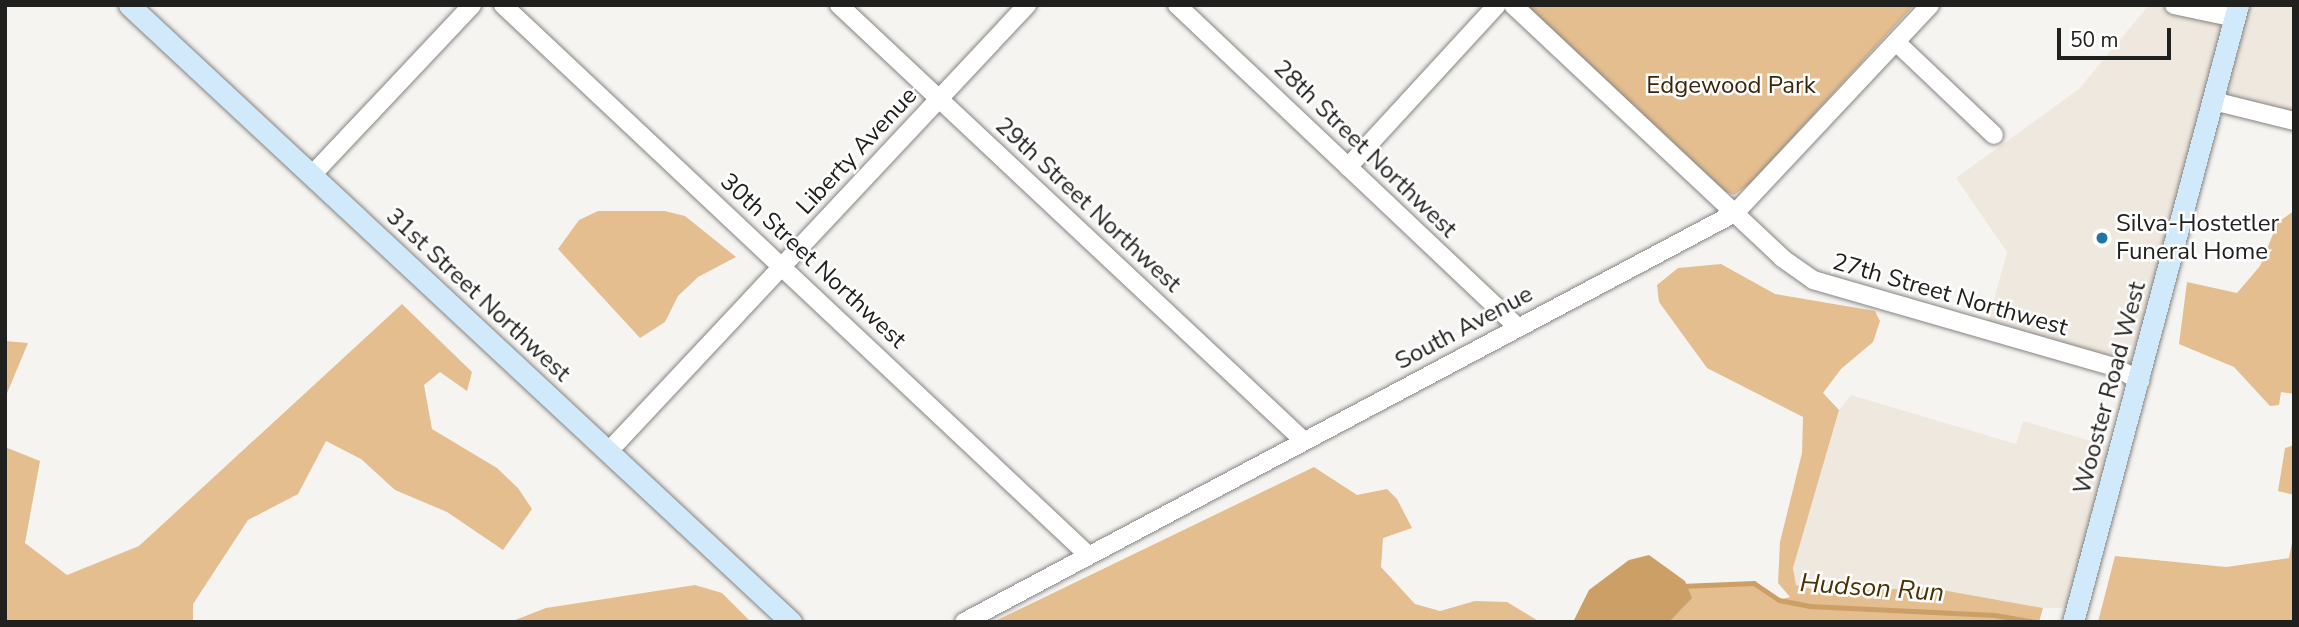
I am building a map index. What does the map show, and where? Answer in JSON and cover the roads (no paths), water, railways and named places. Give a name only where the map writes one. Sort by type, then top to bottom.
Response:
[{"type":"main road","name":"31st Street Northwest","points":[[129,5],[791,622]]},
{"type":"main road","name":"Wooster Road West","points":[[2075,616],[2236,12]]},
{"type":"street","points":[[311,176],[472,5]]},
{"type":"street","name":"30th Street Northwest","points":[[503,5],[1087,555]]},
{"type":"street","name":"29th Street Northwest","points":[[839,5],[1304,441]]},
{"type":"street","name":"Liberty Avenue","points":[[608,452],[1027,5]]},
{"type":"street","name":"28th Street Northwest","points":[[1177,5],[1518,328]]},
{"type":"street","points":[[1348,167],[1497,5]]},
{"type":"street","name":"27th Street Northwest","points":[[1513,5],[1789,263],[1831,289],[2115,368],[2140,380]]},
{"type":"street","name":"South Avenue","points":[[964,622],[1735,213],[1930,5]]},
{"type":"street","points":[[2174,5],[2236,12]]},
{"type":"street","points":[[1896,42],[1994,135]]},
{"type":"street","points":[[2213,101],[2294,121]]},
{"type":"waterway","name":"Hudson Run","points":[[1681,586],[1754,583],[1779,600],[1809,606],[1995,615],[2034,622]]},
{"type":"place","name":"Silva-Hostetler Funeral Home","points":[[2102,238]]},
{"type":"park label","name":"Edgewood Park","points":[[1731,86]]}]
